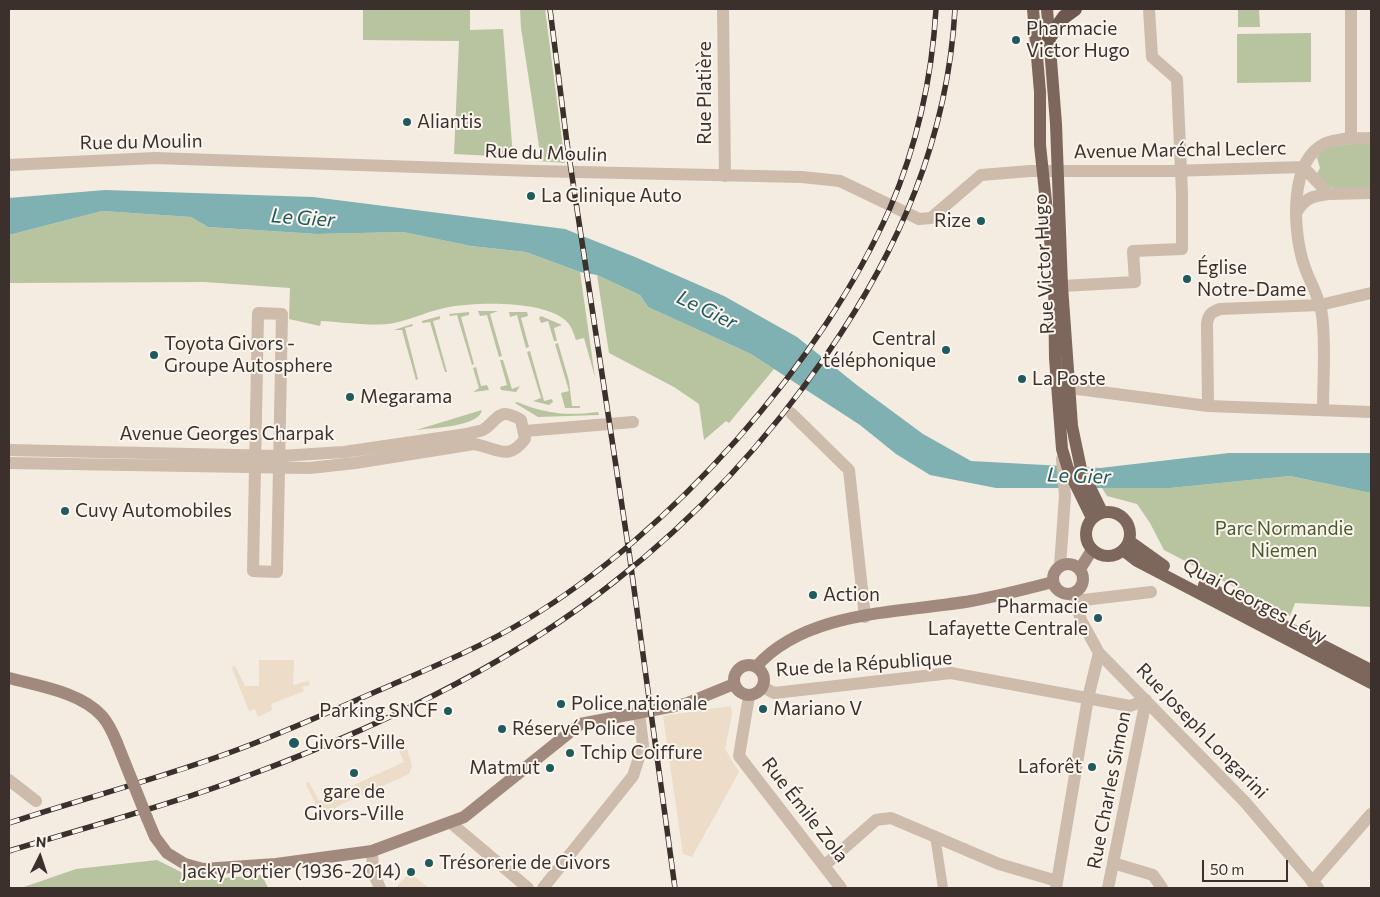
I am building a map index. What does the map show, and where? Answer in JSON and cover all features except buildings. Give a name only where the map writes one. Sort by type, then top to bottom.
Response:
[{"type":"highway","points":[[1049,38],[1064,17],[1075,9]]},
{"type":"main road","name":"Rue Victor Hugo","points":[[1033,9],[1040,92],[1042,171],[1064,386],[1076,453],[1087,495]]},
{"type":"main road","name":"Rue Victor Hugo","points":[[1047,9],[1058,171],[1062,286],[1064,386],[1062,450],[1097,515]]},
{"type":"main road","points":[[1116,513],[1122,517],[1129,529],[1126,546],[1107,556],[1092,550],[1087,543],[1085,534],[1097,515],[1116,513]]},
{"type":"main road","name":"Quai Georges Lévy","points":[[1126,546],[1301,632],[1371,670]]},
{"type":"main road","name":"Quai Georges Lévy","points":[[1126,546],[1137,560],[1371,683]]},
{"type":"main road","points":[[1080,569],[1070,564],[1060,566],[1054,573],[1053,582],[1061,592],[1074,597],[1083,580],[1080,569],[1092,550]]},
{"type":"main road","points":[[756,666],[775,648],[806,631],[836,622],[971,601],[1053,582]]},
{"type":"main road","points":[[749,664],[756,666],[764,675],[763,687],[754,695],[749,696],[739,692],[734,684],[734,677],[739,668],[749,664]]},
{"type":"main road","points":[[9,678],[75,698],[87,704],[102,716],[117,743],[158,842],[167,853],[185,864],[203,869],[276,864],[372,851],[464,817],[580,724],[685,704],[734,684]]},
{"type":"street","name":"Rue Platière","points":[[723,9],[725,176]]},
{"type":"street","points":[[1062,286],[1134,282],[1133,251],[1182,249],[1182,171],[1177,78],[1152,57],[1150,9]]},
{"type":"street","points":[[1351,9],[1351,139]]},
{"type":"street","name":"Avenue Maréchal Leclerc","points":[[1058,171],[1182,171],[1302,167],[1324,143],[1341,138],[1371,138]]},
{"type":"street","name":"Rue du Moulin","points":[[9,165],[155,158],[802,177],[840,181],[919,220],[931,218],[981,175],[1058,171]]},
{"type":"street","points":[[1302,167],[1296,192],[1296,212],[1303,263],[1320,305],[1322,315],[1323,410]]},
{"type":"street","name":"Avenue Maréchal Leclerc","points":[[1302,167],[1329,194]]},
{"type":"street","points":[[1296,212],[1304,200],[1312,196],[1371,194]]},
{"type":"street","points":[[1208,406],[1207,324],[1208,317],[1213,311],[1220,309],[1320,305],[1371,294]]},
{"type":"street","points":[[258,313],[282,314],[277,572],[253,571],[255,462],[258,313]]},
{"type":"street","points":[[1064,386],[1208,406],[1371,412]]},
{"type":"street","points":[[791,413],[849,470],[866,616]]},
{"type":"street","name":"Avenue Georges Charpak","points":[[9,450],[255,462],[280,463],[355,464],[474,444],[491,447],[500,453],[509,453],[519,448],[525,438],[525,431],[521,420],[512,415],[502,414],[493,419],[483,429],[467,434],[280,463]]},
{"type":"street","points":[[525,431],[633,422]]},
{"type":"street","name":"Rue Victor Hugo","points":[[1060,566],[1065,496],[1062,450]]},
{"type":"street","name":"Avenue Georges Charpak","points":[[9,463],[255,462]]},
{"type":"street","points":[[1074,597],[1151,592]]},
{"type":"street","name":"Rue Joseph Longarini","points":[[1074,597],[1081,620],[1099,653],[1245,802],[1315,885]]},
{"type":"street","points":[[825,865],[880,818],[891,818],[999,864],[1057,884],[1088,698],[1099,653]]},
{"type":"street","name":"Rue de la République","points":[[763,687],[774,693],[951,673],[1130,706],[1146,700]]},
{"type":"street","name":"Rue Émile Zola","points":[[749,696],[739,756],[841,888]]},
{"type":"street","name":"Rue Charles Simon","points":[[1108,888],[1146,700]]},
{"type":"street","points":[[543,888],[634,776],[643,745],[639,713]]},
{"type":"street","points":[[9,780],[36,801]]},
{"type":"street","points":[[1315,885],[1370,818]]},
{"type":"street","points":[[451,823],[528,888]]},
{"type":"street","points":[[935,836],[943,888]]},
{"type":"street","points":[[372,851],[373,872],[380,888]]},
{"type":"street","points":[[1113,863],[1153,875],[1162,888]]},
{"type":"green space","points":[[363,9],[470,9],[470,30],[503,29],[513,157],[454,154],[459,41],[363,40]]},
{"type":"green space","points":[[520,9],[545,9],[565,163],[538,161],[539,146],[521,28]]},
{"type":"green space","points":[[1238,9],[1259,9],[1260,27],[1238,27]]},
{"type":"green space","points":[[1311,33],[1311,82],[1237,83],[1237,34]]},
{"type":"green space","points":[[1371,142],[1371,189],[1341,190],[1328,186],[1316,175],[1320,168],[1317,158],[1324,147]]},
{"type":"green space","points":[[102,211],[191,217],[208,227],[317,234],[403,232],[471,246],[526,252],[580,272],[595,377],[584,338],[576,340],[568,323],[545,310],[512,304],[477,304],[442,308],[386,324],[321,321],[320,326],[289,319],[290,288],[204,282],[9,283],[9,235]]},
{"type":"green space","points":[[597,275],[640,295],[648,307],[751,354],[774,369],[729,423],[726,421],[704,440],[699,404],[674,387],[609,353]]},
{"type":"green space","points":[[478,311],[498,311],[490,314],[502,356],[499,357],[487,315],[480,316]]},
{"type":"green space","points":[[469,312],[469,315],[461,317],[474,364],[472,365],[457,315],[450,316],[449,314]]},
{"type":"green space","points":[[509,312],[527,312],[528,316],[521,318],[529,347],[526,348],[517,315],[510,317]]},
{"type":"green space","points":[[440,316],[440,319],[433,321],[447,372],[445,372],[430,322],[422,323],[422,321]]},
{"type":"green space","points":[[541,316],[562,325],[554,328],[557,341],[554,341],[548,321],[541,323],[539,318]]},
{"type":"green space","points":[[412,324],[413,326],[405,328],[418,379],[416,380],[402,330],[394,330]]},
{"type":"green space","points":[[558,343],[569,381],[572,406],[580,406],[580,408],[565,408],[561,393],[569,391],[555,344]]},
{"type":"green space","points":[[530,351],[544,401],[552,399],[553,402],[549,405],[533,401],[541,398],[527,352]]},
{"type":"green space","points":[[500,360],[503,360],[512,389],[520,386],[516,392],[501,390],[500,387],[507,385]]},
{"type":"green space","points":[[476,367],[481,386],[487,385],[489,390],[473,392],[479,388],[473,368]]},
{"type":"green space","points":[[515,403],[557,413],[598,412],[599,415],[538,417]]},
{"type":"green space","points":[[482,410],[479,416],[464,423],[454,426],[416,430]]},
{"type":"green space","name":"Parc Normandie Niemen","points":[[1290,476],[1371,493],[1371,607],[1295,603],[1290,616],[1164,550],[1150,523],[1137,504],[1107,496],[1102,488],[1170,488]]},
{"type":"green space","points":[[157,860],[197,880],[262,875],[268,888],[21,888],[76,869]]},
{"type":"shaded area","points":[[259,660],[294,660],[293,685],[308,681],[310,685],[302,687],[304,691],[271,704],[272,710],[258,717],[255,709],[249,711],[232,668],[234,666],[236,668],[245,686],[259,686]]},
{"type":"shaded area","points":[[731,706],[732,714],[725,749],[739,772],[692,857],[683,854],[663,716]]},
{"type":"shaded area","points":[[404,738],[412,766],[409,774],[338,806],[330,813],[321,815],[306,784],[309,782],[319,801],[404,762],[395,742]]},
{"type":"shaded area","points":[[410,873],[429,888],[400,888],[397,886]]},
{"type":"water","name":"Le Gier","points":[[105,190],[313,197],[565,229],[724,296],[797,337],[858,386],[923,434],[971,461],[1100,468],[1229,453],[1371,453],[1371,493],[1290,476],[1170,488],[996,488],[930,475],[896,454],[860,425],[751,354],[648,307],[640,295],[597,275],[580,272],[526,252],[471,246],[403,232],[317,234],[208,227],[191,217],[102,211],[9,235],[9,198]]},
{"type":"railway","points":[[550,9],[567,143],[629,552],[675,888]]},
{"type":"railway","points":[[9,823],[185,768],[242,748],[298,726],[441,663],[476,647],[526,620],[580,584],[634,541],[687,492],[737,440],[783,383],[825,325],[861,266],[890,208],[908,160],[927,85],[936,9]]},
{"type":"railway","points":[[9,851],[163,805],[225,784],[302,755],[396,714],[487,667],[531,641],[614,582],[674,531],[729,476],[780,417],[827,354],[853,315],[876,274],[897,233],[930,147],[942,102],[950,56],[955,9]]},
{"type":"place","name":"Pharmacie Victor Hugo","points":[[1016,40]]},
{"type":"place","name":"Aliantis","points":[[407,122]]},
{"type":"place","name":"La Clinique Auto","points":[[531,196]]},
{"type":"place","name":"Rize","points":[[981,221]]},
{"type":"place","name":"Église Notre-Dame","points":[[1187,279]]},
{"type":"place","name":"Central téléphonique","points":[[946,350]]},
{"type":"place","name":"Toyota Givors - Groupe Autosphere","points":[[154,355]]},
{"type":"place","name":"La Poste","points":[[1022,379]]},
{"type":"place","name":"Megarama","points":[[350,397]]},
{"type":"place","name":"Cuvy Automobiles","points":[[65,511]]},
{"type":"place","name":"Action","points":[[813,595]]},
{"type":"place","name":"Pharmacie Lafayette Centrale","points":[[1098,618]]},
{"type":"place","name":"Police nationale","points":[[561,704]]},
{"type":"place","name":"Mariano V","points":[[763,709]]},
{"type":"place","name":"Parking SNCF","points":[[448,711]]},
{"type":"place","name":"Réservé Police","points":[[502,729]]},
{"type":"place","name":"Givors-Ville","points":[[294,743]]},
{"type":"place","name":"Tchip Coiffure","points":[[570,753]]},
{"type":"place","name":"Laforêt","points":[[1092,767]]},
{"type":"place","name":"Matmut","points":[[550,768]]},
{"type":"place","name":"gare de Givors-Ville","points":[[354,773]]},
{"type":"place","name":"Trésorerie de Givors","points":[[429,863]]},
{"type":"place","name":"Jacky Portier (1936-2014)","points":[[411,872]]}]
